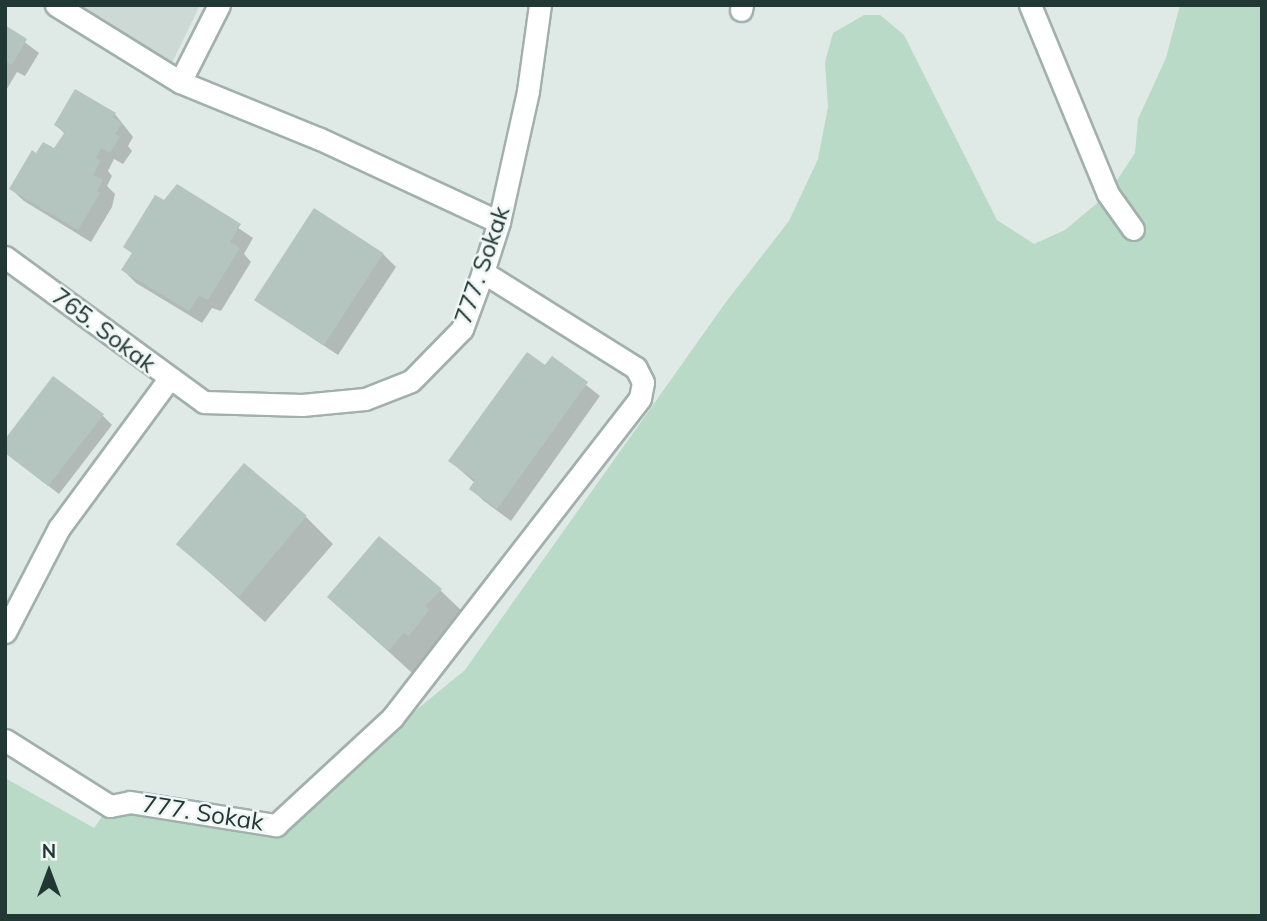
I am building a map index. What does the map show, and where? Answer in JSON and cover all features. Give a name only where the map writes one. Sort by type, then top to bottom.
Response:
[{"type":"street","points":[[55,5],[180,82],[320,139],[499,222]]},
{"type":"street","points":[[180,82],[219,5]]},
{"type":"street","name":"777. Sokak","points":[[204,402],[302,405],[365,400],[411,381],[462,329],[499,222],[528,91],[540,5]]},
{"type":"street","points":[[1030,5],[1108,194],[1133,229]]},
{"type":"street","name":"765. Sokak","points":[[5,257],[204,402]]},
{"type":"street","name":"777. Sokak","points":[[5,740],[120,804],[276,825],[392,718],[640,397],[643,382],[636,368],[483,272]]},
{"type":"street","points":[[5,632],[59,528],[169,379]]},
{"type":"shaded area","points":[[74,5],[200,5],[171,65]]},
{"type":"green space","points":[[1180,5],[1262,5],[1262,916],[5,916],[5,778],[94,828],[110,806],[276,825],[465,670],[726,302],[789,221],[818,159],[828,107],[825,62],[833,33],[864,15],[880,15],[904,35],[997,220],[1034,244],[1065,230],[1108,194],[1135,153],[1138,119],[1166,58]]},
{"type":"building","points":[[5,25],[27,39],[12,65],[5,61]]},
{"type":"building","points":[[75,89],[116,113],[113,117],[122,123],[115,134],[120,137],[110,153],[101,148],[96,158],[101,161],[93,175],[103,180],[97,191],[100,193],[78,230],[9,189],[32,150],[36,153],[43,142],[54,148],[65,132],[54,125]]},
{"type":"building","points":[[177,184],[241,224],[230,242],[240,248],[208,300],[199,296],[189,311],[121,270],[132,253],[123,247],[155,195],[164,200]]},
{"type":"building","points":[[314,208],[384,253],[324,345],[254,300]]},
{"type":"building","points":[[527,352],[545,365],[552,356],[588,382],[497,509],[469,489],[475,480],[448,461]]},
{"type":"building","points":[[53,376],[104,414],[48,486],[5,453],[5,439]]},
{"type":"building","points":[[244,463],[307,516],[239,597],[176,544]]},
{"type":"building","points":[[379,536],[442,589],[425,606],[429,610],[409,636],[404,633],[388,651],[327,597]]}]
